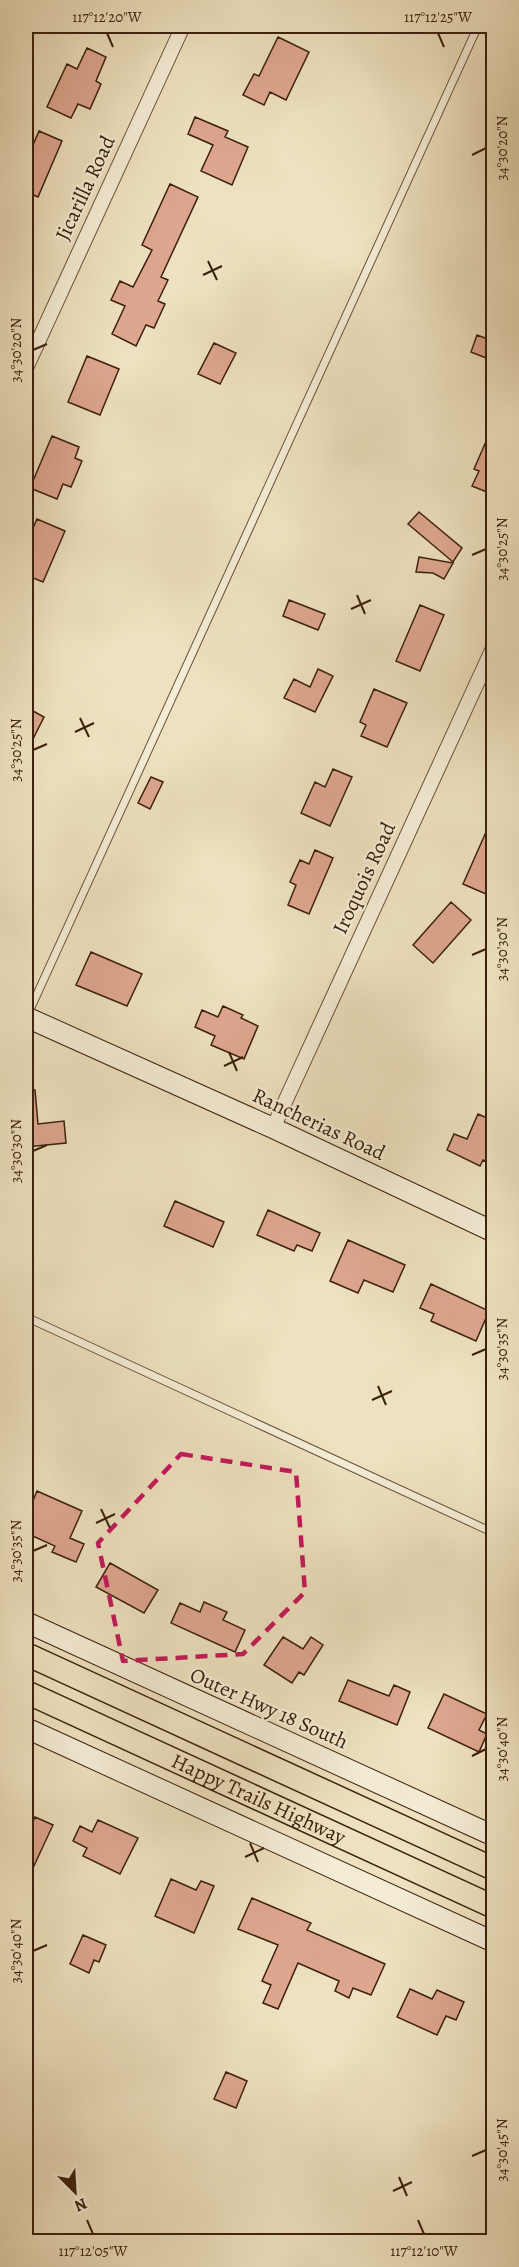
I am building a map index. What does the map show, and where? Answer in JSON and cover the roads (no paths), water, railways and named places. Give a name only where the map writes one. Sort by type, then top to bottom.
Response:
[{"type":"main road","name":"Happy Trails Highway","points":[[26,1654],[494,1869]]},
{"type":"main road","name":"Happy Trails Highway","points":[[26,1692],[494,1907]]},
{"type":"street","name":"Jicarilla Road","points":[[26,368],[183,26]]},
{"type":"street","name":"Iroquois Road","points":[[273,1128],[494,646]]},
{"type":"street","name":"Rancherias Road","points":[[26,1018],[273,1128],[494,1232]]},
{"type":"street","name":"Outer Hwy 18 South","points":[[26,1623],[494,1836]]},
{"type":"street","points":[[26,1728],[494,1942]]},
{"type":"lane","points":[[26,1018],[478,26]]},
{"type":"lane","points":[[26,1317],[494,1533]]}]
